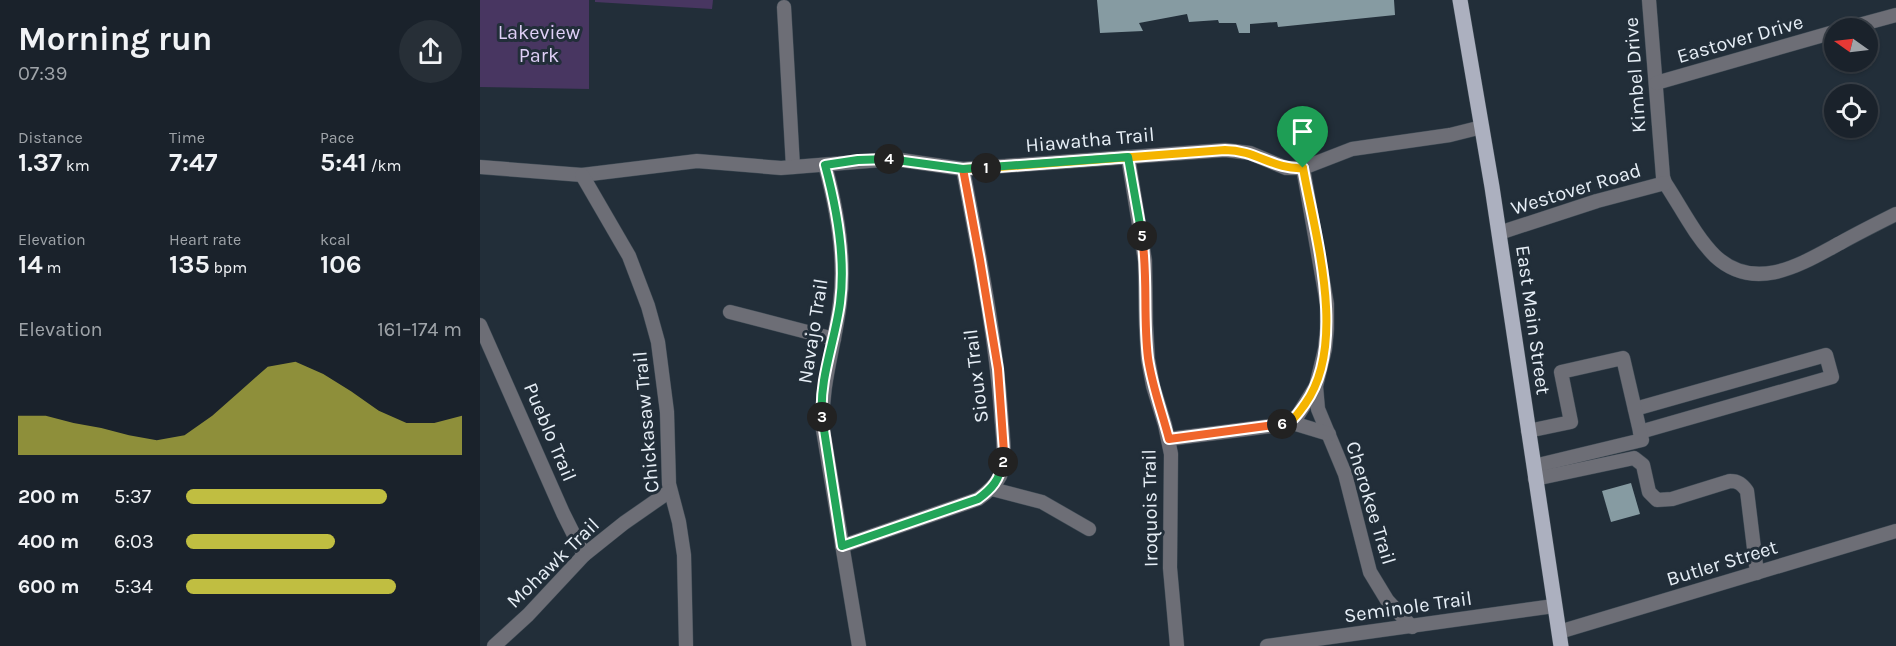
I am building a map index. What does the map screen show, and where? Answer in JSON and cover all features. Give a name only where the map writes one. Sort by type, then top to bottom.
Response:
[{"type":"main road","name":"East Main Street","points":[[1460,0],[1499,233],[1560,639]]},
{"type":"street","name":"Kimbel Drive","points":[[1649,0],[1660,154],[1665,183]]},
{"type":"street","points":[[784,7],[793,167]]},
{"type":"street","points":[[1878,20],[1896,15]]},
{"type":"street","name":"Eastover Drive","points":[[1656,83],[1824,35]]},
{"type":"street","points":[[1303,168],[1352,149],[1450,135],[1482,127]]},
{"type":"street","name":"Hiawatha Trail","points":[[480,167],[582,175],[697,161],[781,168],[858,160],[894,159],[963,169],[1180,152],[1238,151],[1250,153],[1286,168],[1303,168]]},
{"type":"street","name":"Iroquois Trail","points":[[1128,157],[1145,261],[1148,359],[1153,386],[1169,439],[1172,472],[1170,568],[1177,646]]},
{"type":"street","name":"Navajo Trail","points":[[825,165],[832,194],[842,263],[840,302],[822,397],[822,413],[859,646]]},
{"type":"street","name":"Cherokee Trail","points":[[1303,168],[1327,304],[1325,349],[1316,386],[1318,409],[1345,474],[1370,572],[1386,600],[1412,627]]},
{"type":"street","name":"Sioux Trail","points":[[963,169],[998,369],[1004,452],[1000,476],[992,489]]},
{"type":"street","name":"Chickasaw Trail","points":[[582,175],[626,249],[654,324],[661,359],[667,412],[668,477],[680,522],[684,555],[686,646]]},
{"type":"street","name":"Westover Road","points":[[1499,233],[1597,201],[1665,183],[1699,237],[1725,264],[1749,274],[1771,273],[1794,267],[1896,214]]},
{"type":"street","points":[[730,312],[834,339]]},
{"type":"street","name":"Pueblo Trail","points":[[480,325],[584,555]]},
{"type":"street","points":[[1635,409],[1827,355],[1832,377],[1640,432]]},
{"type":"street","points":[[1528,431],[1570,422],[1561,372],[1623,358],[1642,440],[1534,472]]},
{"type":"street","points":[[1287,424],[1298,415],[1316,386]]},
{"type":"street","points":[[1169,439],[1287,424],[1296,424],[1329,434]]},
{"type":"street","points":[[1534,472],[1634,458],[1643,465],[1649,492],[1657,500],[1672,499],[1736,481],[1742,484],[1747,491],[1757,573]]},
{"type":"street","points":[[842,546],[978,499],[992,489],[1042,502],[1089,529]]},
{"type":"street","name":"Mohawk Trail","points":[[494,646],[528,615],[584,555],[670,491]]},
{"type":"street","name":"Butler Street","points":[[1560,639],[1757,573],[1896,531]]},
{"type":"street","name":"Seminole Trail","points":[[1267,646],[1554,606]]},
{"type":"green space","name":"Lakeview Park","points":[[480,0],[589,0],[589,89],[480,87]]},
{"type":"green space","points":[[595,0],[713,0],[712,9],[595,2]]},
{"type":"building","points":[[1097,0],[1394,0],[1395,15],[1278,27],[1277,22],[1250,24],[1250,33],[1239,33],[1236,23],[1219,23],[1218,20],[1189,22],[1187,14],[1139,23],[1143,31],[1100,33]]},
{"type":"building","points":[[1631,483],[1640,514],[1611,522],[1602,491]]},
{"type":"route","points":[[1303,168],[1286,168],[1250,153],[1225,150],[1180,152],[963,169],[998,369],[1004,452],[1000,476],[992,489],[978,499],[842,546],[822,413],[822,397],[840,302],[842,276],[839,237],[825,165],[858,160],[894,159],[963,169],[1128,157],[1145,261],[1148,359],[1153,386],[1169,439],[1287,424],[1298,415],[1316,386],[1325,349],[1327,304],[1303,168]]}]
